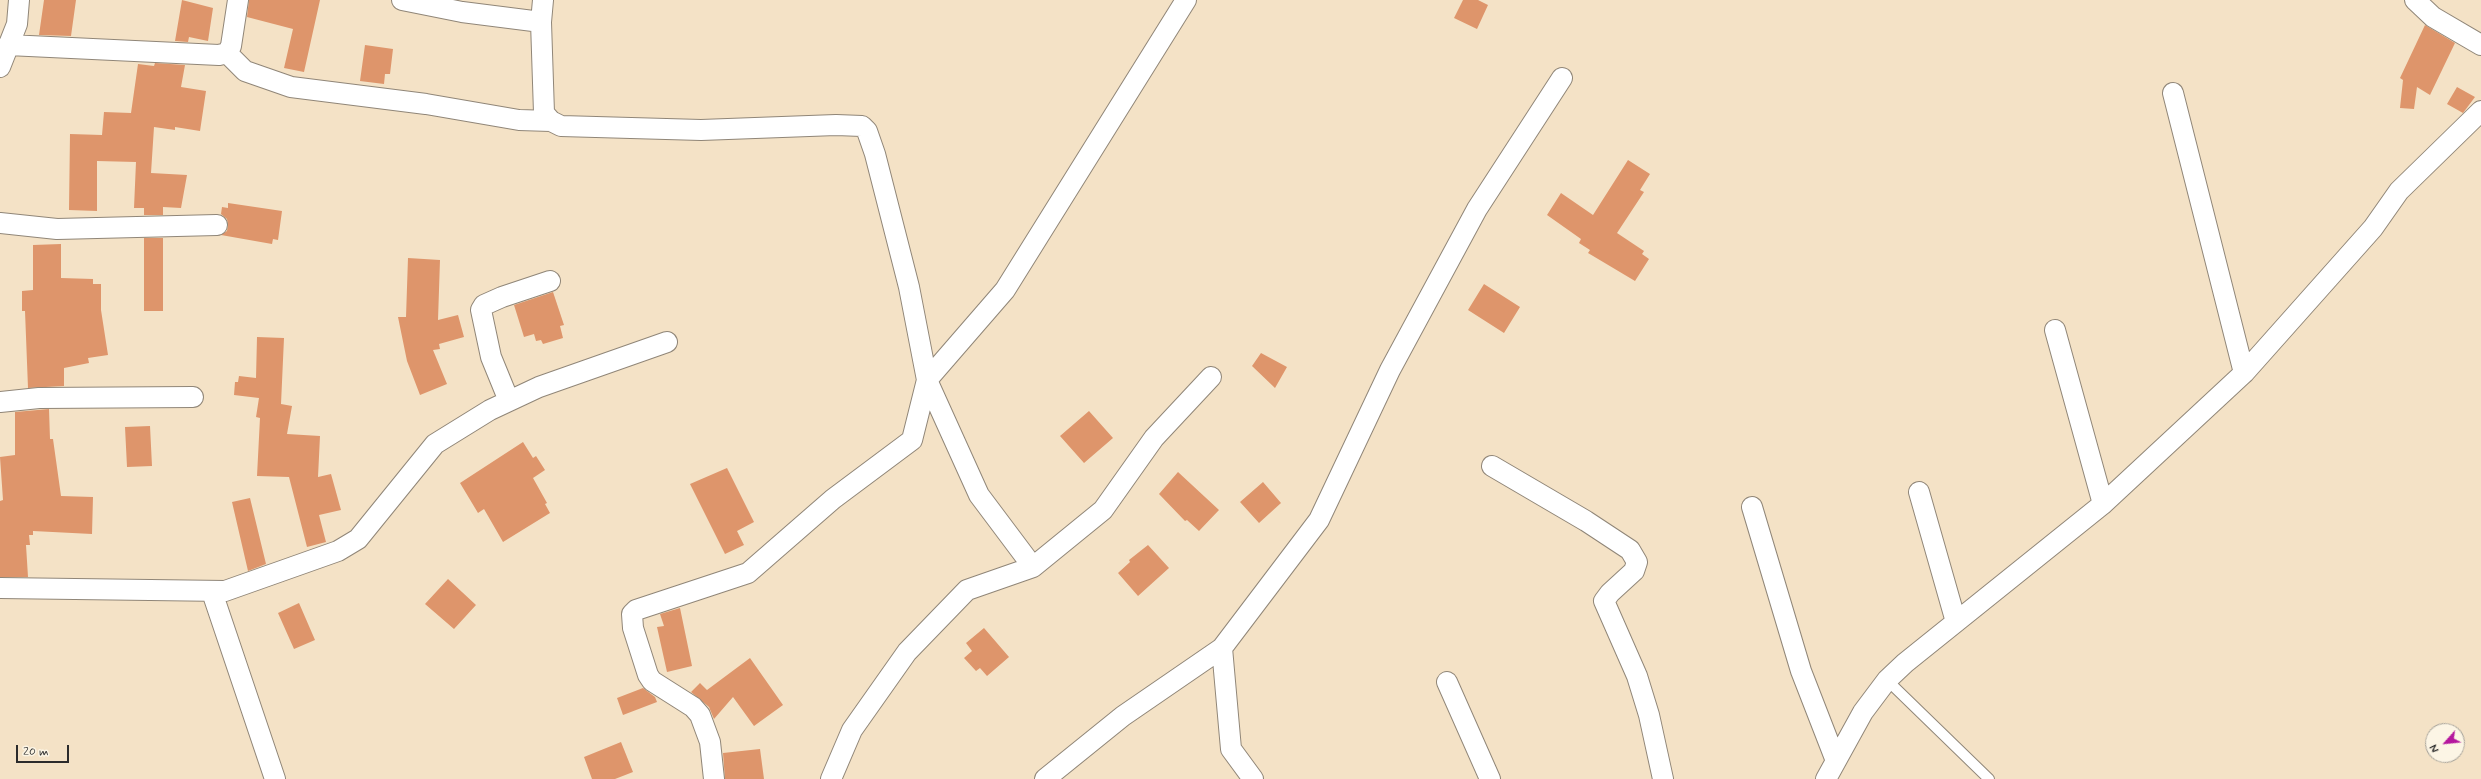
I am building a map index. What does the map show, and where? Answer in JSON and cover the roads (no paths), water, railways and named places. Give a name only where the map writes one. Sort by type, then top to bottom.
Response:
[{"type":"street","points":[[0,68],[8,45],[8,23],[19,0]]},
{"type":"street","points":[[8,45],[219,55],[227,53],[231,46],[238,0]]},
{"type":"street","points":[[402,0],[462,12],[541,22]]},
{"type":"street","points":[[543,0],[541,22],[544,113],[551,121],[561,126],[701,130],[836,125],[862,126],[870,137],[875,154],[909,287],[927,380],[979,495],[1033,567]]},
{"type":"street","points":[[714,779],[710,742],[700,715],[693,707],[652,682],[648,675],[633,628],[632,614],[636,610],[748,573],[833,498],[912,440],[927,380],[1005,290],[1186,0]]},
{"type":"street","points":[[2415,0],[2433,17],[2481,45]]},
{"type":"street","points":[[227,53],[245,70],[291,87],[426,104],[518,120],[551,121]]},
{"type":"street","points":[[1045,779],[1123,716],[1222,648],[1319,520],[1390,370],[1477,209],[1562,78]]},
{"type":"street","points":[[2173,93],[2244,373]]},
{"type":"street","points":[[1826,779],[1863,712],[1887,680],[1956,622],[2103,504],[2244,373],[2373,228],[2399,191],[2481,111]]},
{"type":"street","points":[[0,223],[57,229],[217,225]]},
{"type":"street","points":[[509,401],[491,357],[481,310],[484,305],[502,297],[550,281]]},
{"type":"street","points":[[2055,330],[2103,504]]},
{"type":"street","points":[[0,588],[225,591],[338,551],[358,539],[435,444],[509,401],[592,367],[667,342]]},
{"type":"street","points":[[831,779],[852,730],[913,646],[967,590],[1033,567],[1103,510],[1154,438],[1211,377]]},
{"type":"street","points":[[0,402],[39,398],[193,397]]},
{"type":"street","points":[[1492,466],[1586,521],[1630,550],[1637,562],[1634,570],[1610,593],[1604,602],[1619,630],[1638,676],[1649,715],[1663,779]]},
{"type":"street","points":[[1919,492],[1956,622]]},
{"type":"street","points":[[1752,507],[1799,666],[1836,761]]},
{"type":"street","points":[[212,592],[275,779]]},
{"type":"street","points":[[1222,648],[1232,749],[1253,779]]},
{"type":"street","points":[[1447,682],[1490,779]]},
{"type":"lane","points":[[1887,680],[1989,779]]}]
